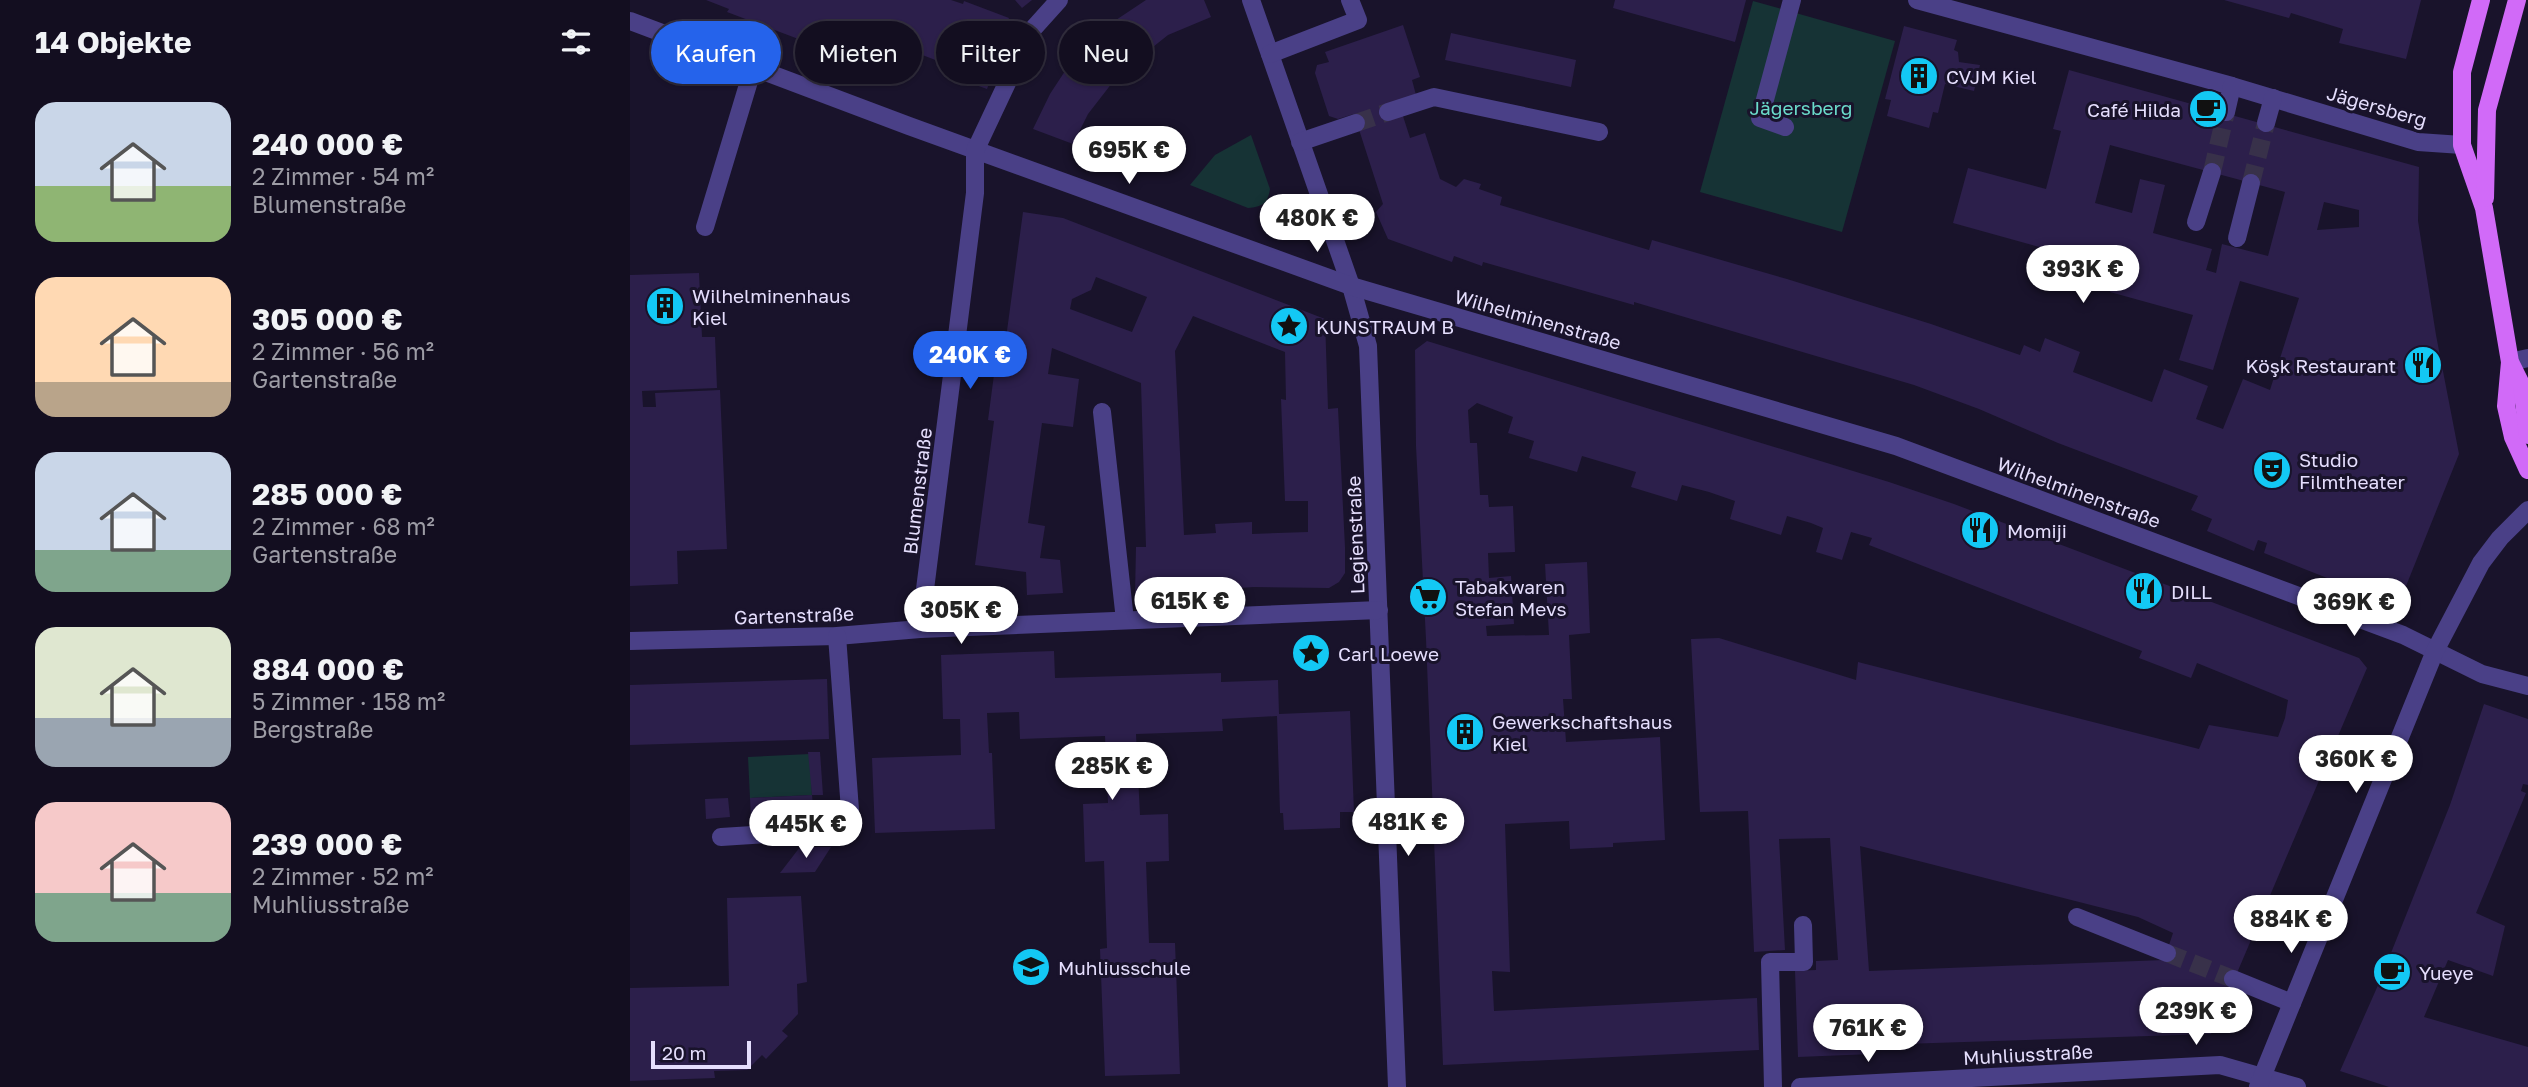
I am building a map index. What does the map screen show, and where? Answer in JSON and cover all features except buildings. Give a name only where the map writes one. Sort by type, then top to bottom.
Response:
[{"type":"main road","points":[[2480,0],[2462,72],[2462,145],[2484,208],[2510,362],[2506,406],[2513,437],[2528,470]]},
{"type":"main road","points":[[2484,208],[2487,110],[2517,0]]},
{"type":"main road","points":[[2510,362],[2522,386],[2528,435]]},
{"type":"street","points":[[975,151],[1032,30],[1059,0]]},
{"type":"street","name":"Legienstraße","points":[[1251,0],[1351,286],[1368,346],[1397,1087]]},
{"type":"street","points":[[1270,54],[1358,20],[1350,0]]},
{"type":"street","points":[[1785,127],[1760,118],[1792,0]]},
{"type":"street","name":"Jägersberg","points":[[1917,0],[2232,86],[2418,142],[2462,145]]},
{"type":"street","name":"Wilhelminenstraße","points":[[630,21],[651,29]]},
{"type":"street","name":"Wilhelminenstraße","points":[[781,79],[1351,286],[1896,446],[2403,635],[2482,674],[2528,686]]},
{"type":"street","points":[[705,227],[747,84]]},
{"type":"street","points":[[2226,113],[2232,86]]},
{"type":"street","points":[[1388,112],[1434,97],[1600,132]]},
{"type":"street","points":[[2266,123],[2273,98]]},
{"type":"street","points":[[1300,142],[1356,123]]},
{"type":"street","name":"Blumenstraße","points":[[920,629],[975,193],[975,151]]},
{"type":"street","points":[[2196,222],[2212,172]]},
{"type":"street","points":[[2237,238],[2251,183]]},
{"type":"street","points":[[2510,362],[2528,358]]},
{"type":"street","points":[[1102,412],[1125,620]]},
{"type":"street","points":[[2261,1082],[2435,651],[2481,563],[2500,538],[2528,510]]},
{"type":"street","name":"Gartenstraße","points":[[630,641],[843,635],[920,629],[1379,610]]},
{"type":"street","points":[[720,837],[817,831],[850,810],[843,635]]},
{"type":"street","points":[[2077,917],[2167,953]]},
{"type":"street","points":[[1773,1087],[1770,962],[1804,962],[1804,925]]},
{"type":"street","points":[[2234,979],[2292,1003]]},
{"type":"street","name":"Muhliusstraße","points":[[1800,1087],[2220,1065],[2261,1082],[2297,1087]]},
{"type":"green space","name":"Jägersberg","points":[[1753,1],[1895,41],[1842,232],[1700,192]]},
{"type":"green space","points":[[1251,135],[1270,189],[1264,203],[1248,208],[1190,185],[1215,155]]},
{"type":"green space","points":[[810,754],[812,795],[750,798],[748,757]]},
{"type":"tunnel","points":[[1356,123],[1388,112]]},
{"type":"tunnel","points":[[2212,172],[2226,112]]},
{"type":"tunnel","points":[[2251,183],[2266,123]]},
{"type":"tunnel","points":[[2167,953],[2233,979]]},
{"type":"place","name":"CVJM Kiel","points":[[1919,76]]},
{"type":"place","name":"Café Hilda","points":[[2208,109]]},
{"type":"place","name":"Wilhelminenhaus Kiel","points":[[665,306]]},
{"type":"place","name":"KUNSTRAUM B","points":[[1289,326]]},
{"type":"place","name":"Köşk Restaurant","points":[[2423,365]]},
{"type":"place","name":"Studio Filmtheater","points":[[2272,470]]},
{"type":"place","name":"Momiji","points":[[1980,530]]},
{"type":"place","name":"DILL","points":[[2144,591]]},
{"type":"place","name":"Tabakwaren Stefan Mevs","points":[[1428,597]]},
{"type":"place","name":"Carl Loewe","points":[[1311,653]]},
{"type":"place","name":"Gewerkschaftshaus Kiel","points":[[1465,732]]},
{"type":"place","name":"Muhliusschule","points":[[1031,967]]},
{"type":"place","name":"Yueye","points":[[2392,972]]}]
